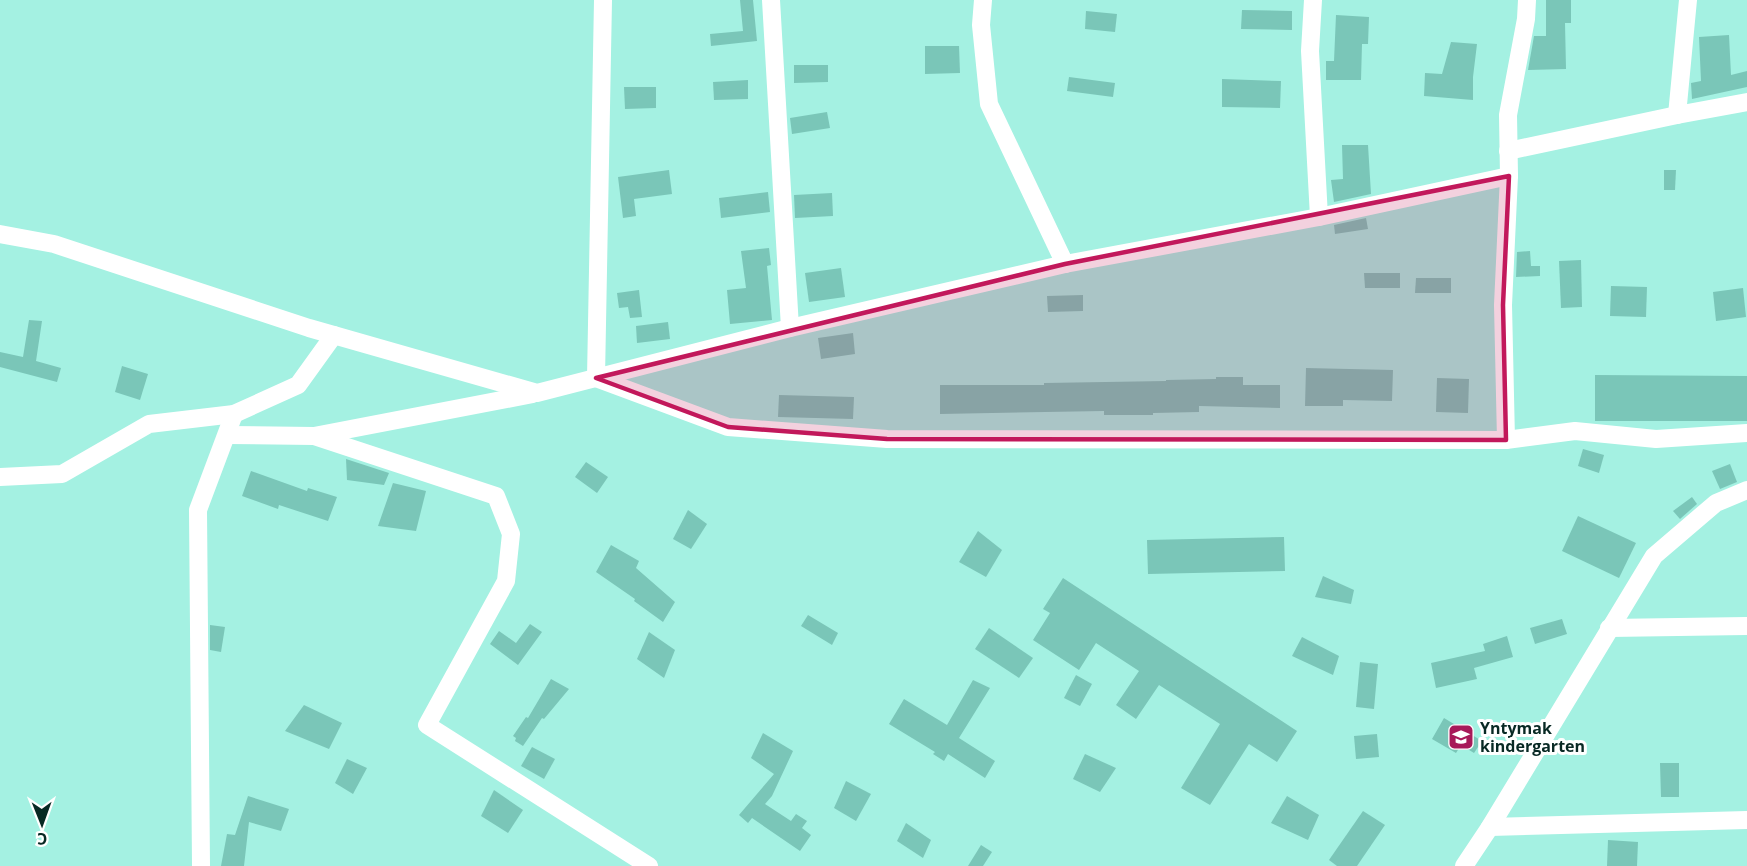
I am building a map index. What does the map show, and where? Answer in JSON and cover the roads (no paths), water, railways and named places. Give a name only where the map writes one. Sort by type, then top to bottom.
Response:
[{"type":"street","points":[[596,378],[603,0]]},
{"type":"street","points":[[771,0],[790,328]]},
{"type":"street","points":[[983,0],[981,25],[989,104],[1065,264]]},
{"type":"street","points":[[1313,0],[1310,51],[1319,217]]},
{"type":"street","points":[[1506,440],[1503,305],[1509,176],[1508,115],[1526,19],[1527,0]]},
{"type":"street","points":[[1677,115],[1688,0]]},
{"type":"street","points":[[1508,151],[1747,102]]},
{"type":"street","points":[[227,435],[314,436],[537,393],[790,328],[1065,264],[1319,217],[1509,176]]},
{"type":"street","points":[[0,234],[54,243],[333,335],[537,393]]},
{"type":"street","points":[[0,477],[62,474],[149,424],[234,414],[298,385],[333,335]]},
{"type":"street","points":[[596,378],[728,427],[888,440],[1506,440],[1575,430],[1656,439],[1747,434]]},
{"type":"street","points":[[201,866],[198,510],[234,414]]},
{"type":"street","points":[[314,436],[496,496],[511,534],[506,581],[427,725],[649,866]]},
{"type":"street","points":[[1464,866],[1654,556],[1716,503],[1747,490]]},
{"type":"street","points":[[1609,628],[1747,626]]},
{"type":"street","points":[[1490,827],[1747,820]]},
{"type":"place","name":"Yntymak kindergarten","points":[[1461,737]]}]
